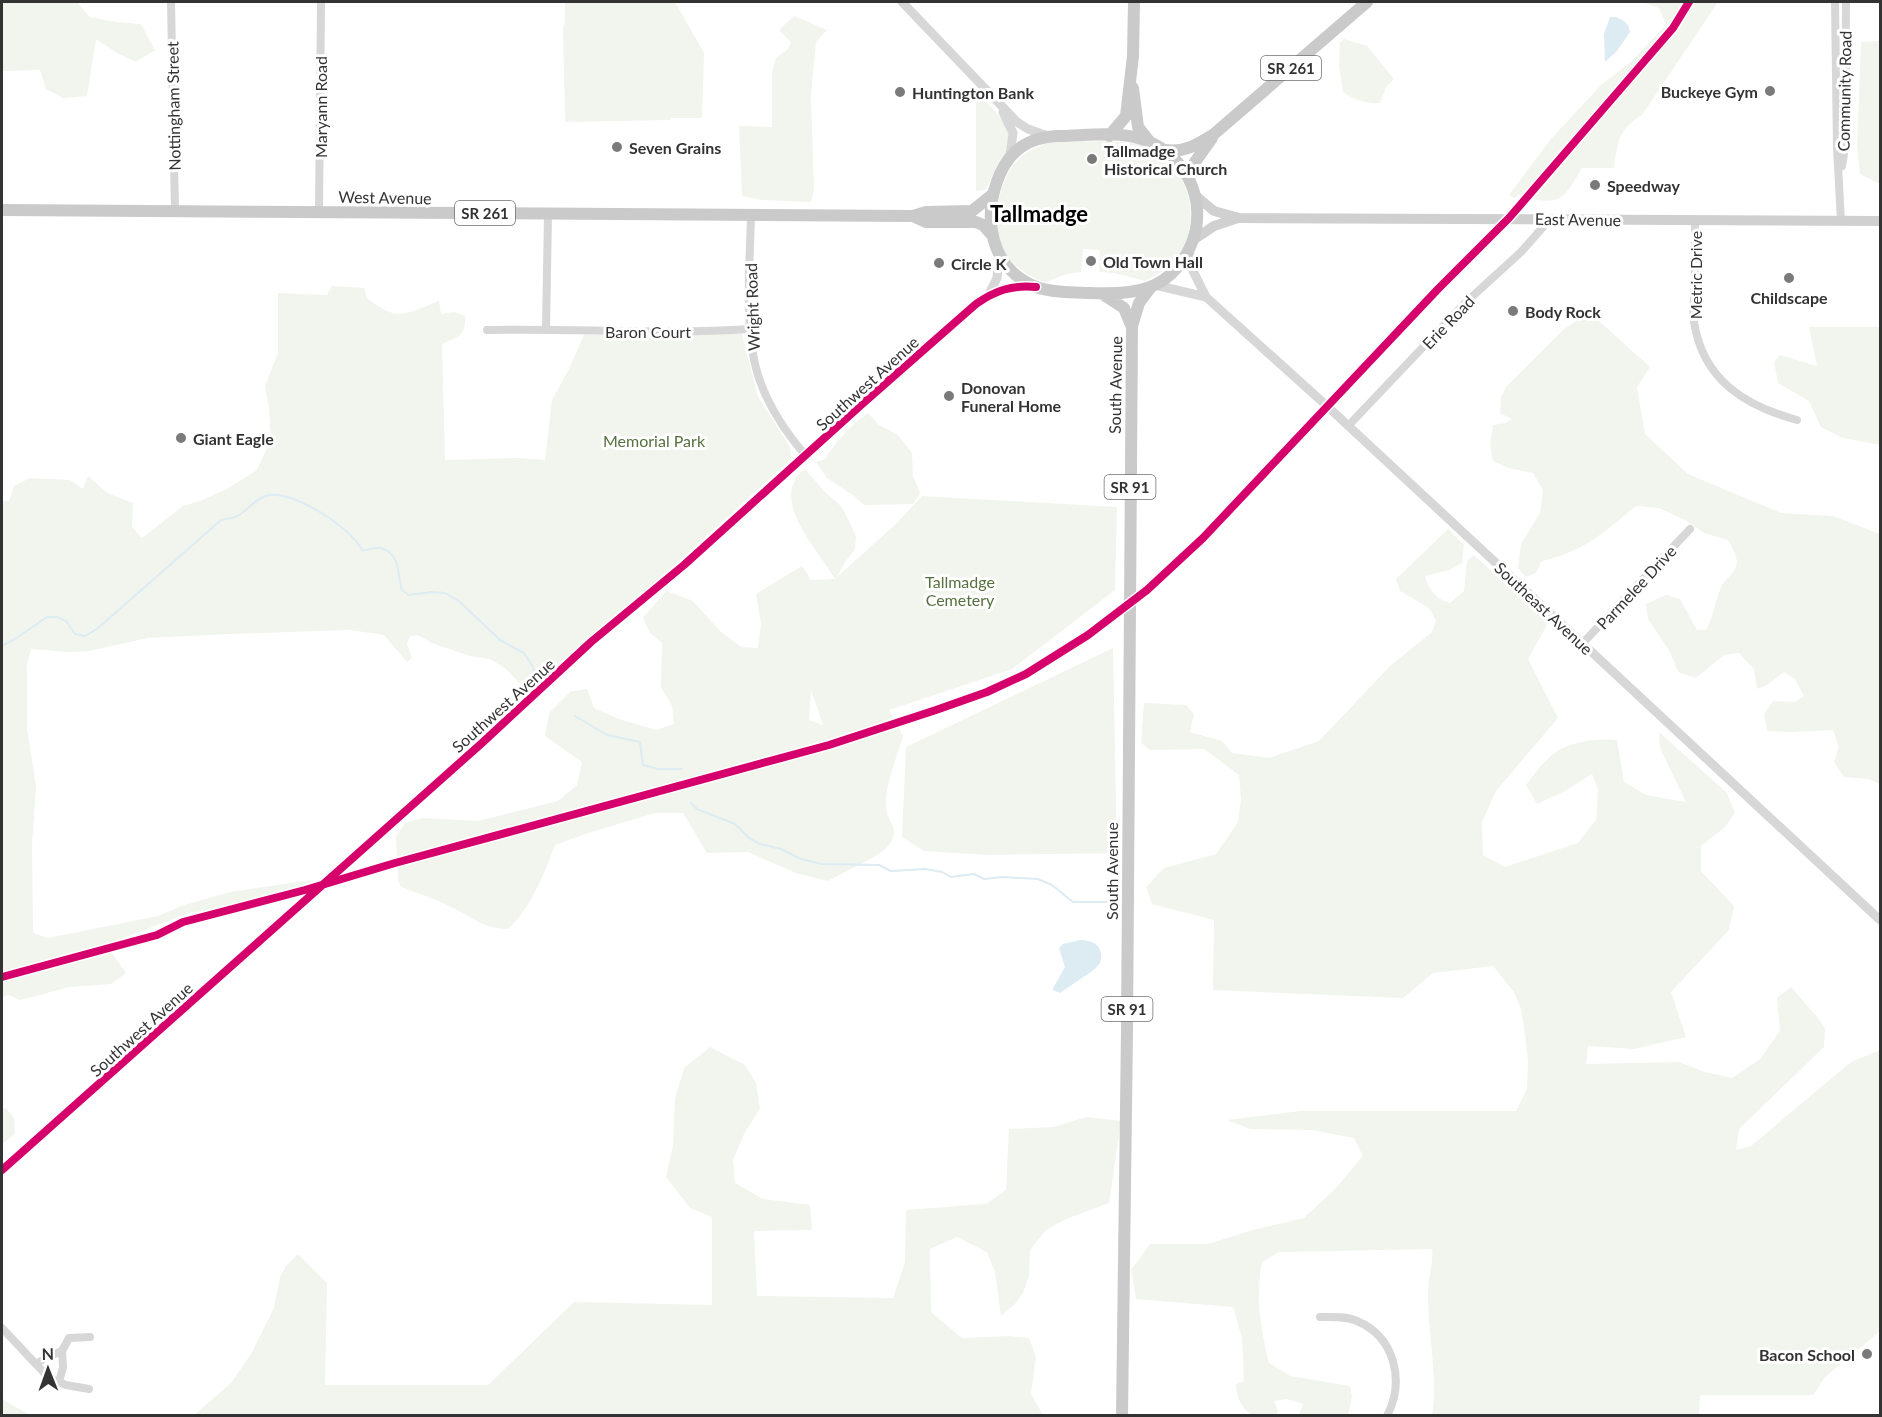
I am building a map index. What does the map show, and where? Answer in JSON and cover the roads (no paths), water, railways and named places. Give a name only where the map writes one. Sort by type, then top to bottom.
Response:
[{"type":"main road","points":[[1109,136],[1126,116],[1131,80],[1134,2]]},
{"type":"main road","name":"SR 261","points":[[1189,178],[1200,154],[1214,135],[1367,2]]},
{"type":"main road","points":[[1131,80],[1135,93],[1138,127],[1150,142]]},
{"type":"main road","name":"SR 261","points":[[1164,150],[1188,149],[1214,135]]},
{"type":"main road","points":[[1153,286],[1131,293],[1051,291],[1036,287],[1014,273],[999,252],[993,236],[989,210],[1002,169],[1010,156],[1027,142],[1048,136],[1132,137],[1150,142],[1178,161],[1189,178],[1196,196],[1197,218],[1191,245]]},
{"type":"main road","name":"West Avenue","points":[[2,210],[913,216],[926,212],[972,211],[992,195]]},
{"type":"main road","name":"East Avenue","points":[[1196,196],[1214,211],[1239,218],[1881,221]]},
{"type":"main road","name":"West Avenue","points":[[913,216],[926,222],[979,223],[993,236]]},
{"type":"main road","name":"East Avenue","points":[[1191,245],[1214,226],[1239,218]]},
{"type":"main road","name":"SR 91","points":[[1153,286],[1176,269],[1191,245]]},
{"type":"main road","name":"South Avenue","points":[[1122,1416],[1132,326],[1139,303],[1153,286]]},
{"type":"main road","name":"South Avenue","points":[[1101,293],[1124,308],[1132,326]]},
{"type":"street","name":"Nottingham Street","points":[[171,2],[175,212]]},
{"type":"street","name":"Maryann Road","points":[[319,212],[321,2]]},
{"type":"street","points":[[902,2],[1001,107],[1023,126],[1048,136]]},
{"type":"street","name":"Community Road","points":[[1835,2],[1837,148],[1841,221]]},
{"type":"street","name":"Community Road","points":[[1840,180],[1845,148],[1846,2]]},
{"type":"street","points":[[1001,107],[1013,133],[1010,156]]},
{"type":"street","points":[[546,329],[548,214]]},
{"type":"street","name":"Wright Road","points":[[751,215],[750,329],[759,380],[782,427],[806,456]]},
{"type":"street","name":"Erie Road","points":[[1348,426],[1464,304],[1521,252],[1550,219]]},
{"type":"street","name":"Metric Drive","points":[[1695,221],[1693,310],[1697,336],[1705,356],[1736,395],[1768,412],[1797,420]]},
{"type":"street","name":"Southeast Avenue","points":[[1191,245],[1193,271],[1206,297],[1881,920]]},
{"type":"street","name":"Southwest Avenue","points":[[987,297],[997,278],[999,252]]},
{"type":"street","name":"Southeast Avenue","points":[[1153,286],[1206,297]]},
{"type":"street","name":"Southwest Avenue","points":[[2,1170],[466,757],[591,642],[684,565],[861,405],[987,297],[1008,287],[1036,287]]},
{"type":"street","name":"Baron Court","points":[[487,330],[721,331],[750,329]]},
{"type":"street","name":"Parmelee Drive","points":[[1582,644],[1689,530]]},
{"type":"street","points":[[1320,1317],[1358,1321],[1378,1336],[1389,1351],[1395,1367],[1397,1385],[1394,1403],[1387,1416]]},
{"type":"street","points":[[2,1328],[49,1378],[89,1389]]},
{"type":"street","points":[[59,1382],[63,1367],[62,1351],[69,1338],[90,1337]]},
{"type":"street","points":[[36,1364],[47,1356],[62,1351]]},
{"type":"waterway","points":[[2,646],[47,617],[57,617],[66,621],[75,634],[85,636],[97,629],[221,520],[239,515],[269,495],[293,499],[321,513],[346,531],[362,550],[381,548],[387,551],[397,565],[402,590],[409,595],[445,593],[460,602],[500,640],[524,653],[533,667],[535,678]]},
{"type":"waterway","points":[[575,716],[607,735],[640,742],[643,765],[658,769],[682,769]]},
{"type":"waterway","points":[[691,803],[697,809],[735,824],[749,838],[760,844],[822,864],[879,865],[891,871],[925,869],[942,872],[951,877],[974,874],[984,879],[1002,877],[1038,879],[1052,885],[1073,902],[1108,902]]},
{"type":"place","name":"Buckeye Gym","points":[[1770,91]]},
{"type":"place","name":"Huntington Bank","points":[[900,92]]},
{"type":"place","name":"Seven Grains","points":[[617,147]]},
{"type":"place","name":"Tallmadge Historical Church","points":[[1092,159]]},
{"type":"place","name":"Speedway","points":[[1595,185]]},
{"type":"place","name":"Old Town Hall","points":[[1091,261]]},
{"type":"place","name":"Circle K","points":[[939,263]]},
{"type":"place","name":"Childscape","points":[[1789,278]]},
{"type":"place","name":"Body Rock","points":[[1513,311]]},
{"type":"place","name":"Donovan Funeral Home","points":[[949,396]]},
{"type":"place","name":"Giant Eagle","points":[[181,438]]},
{"type":"place","name":"Bacon School","points":[[1867,1354]]},
{"type":"district","name":"Tallmadge","points":[[1039,213]]},
{"type":"park label","name":"Memorial Park","points":[[654,440]]},
{"type":"park label","name":"Tallmadge Cemetery","points":[[960,590]]}]
